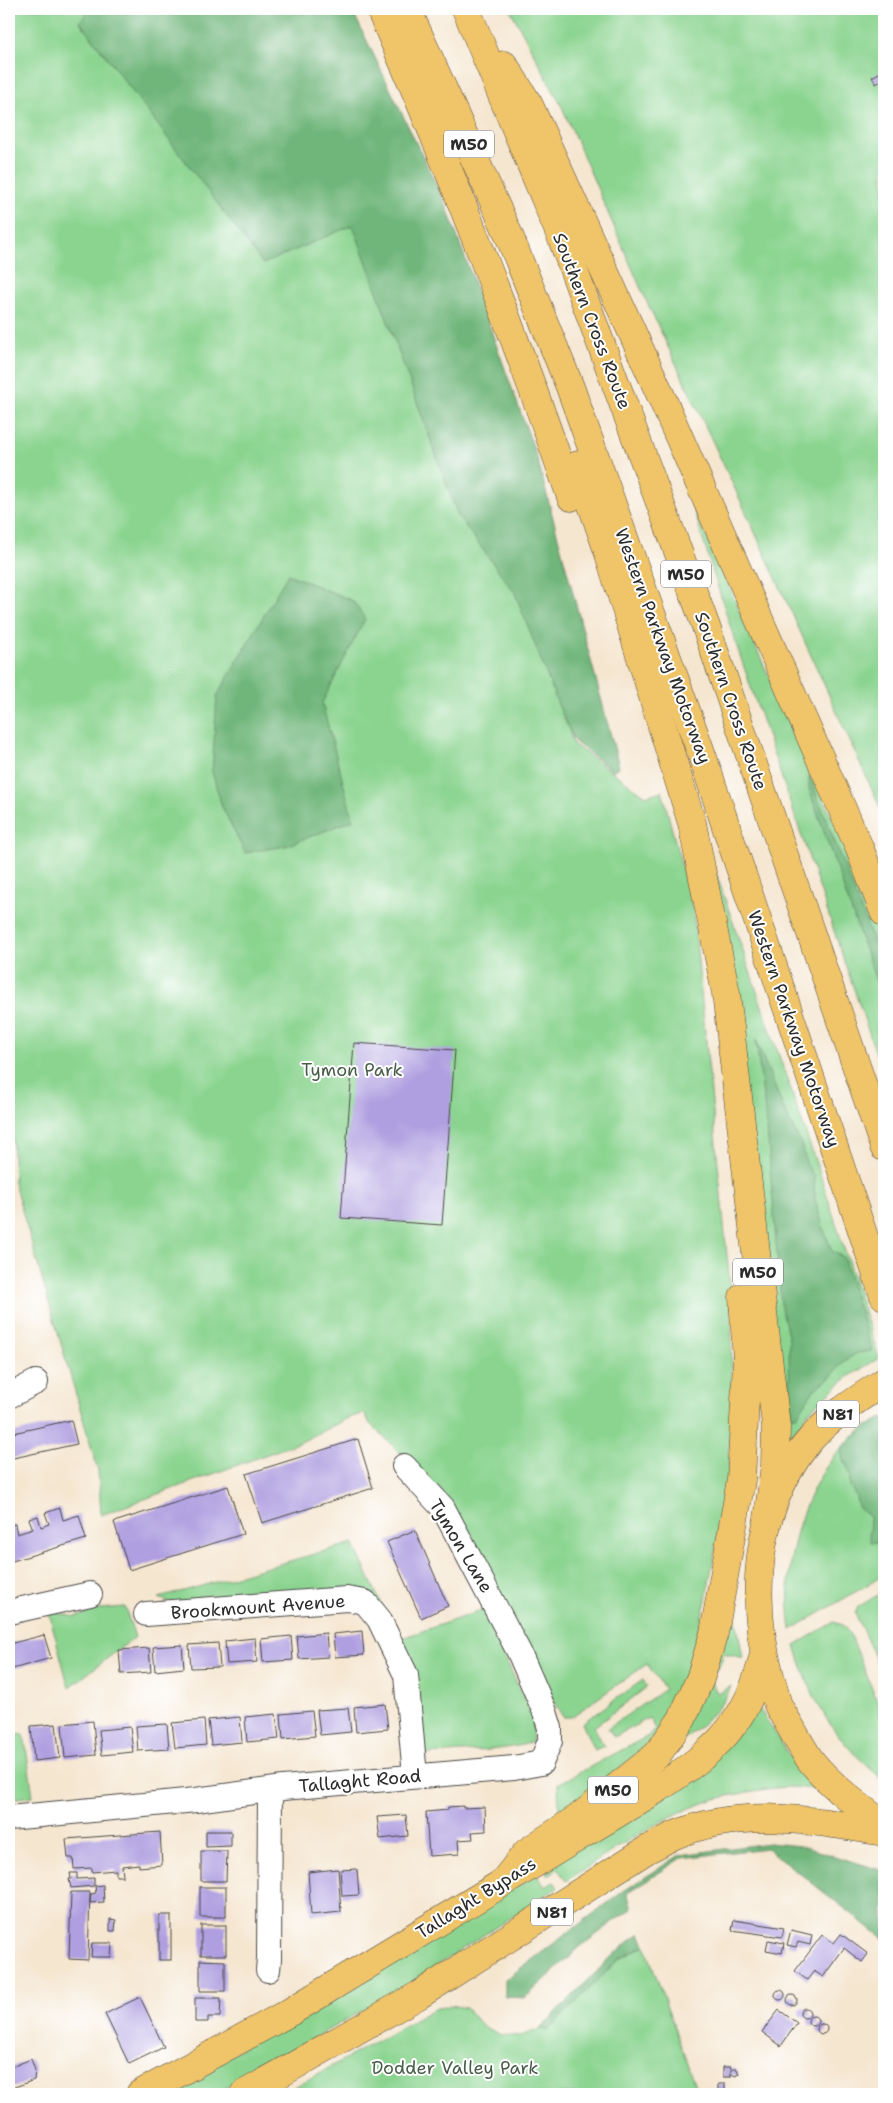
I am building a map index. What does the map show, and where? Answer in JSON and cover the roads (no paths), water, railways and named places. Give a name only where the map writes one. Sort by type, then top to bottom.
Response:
[{"type":"main road","name":"M50","points":[[380,9],[425,110],[533,386],[630,666],[680,824],[708,896]]},
{"type":"main road","name":"Western Parkway Motorway","points":[[407,9],[419,32],[508,234],[570,387],[702,755],[884,1296]]},
{"type":"main road","name":"M50","points":[[468,9],[529,105],[661,396],[859,847],[884,912]]},
{"type":"main road","name":"Southern Cross Route","points":[[468,9],[562,239],[705,624],[884,1147]]},
{"type":"main road","name":"M50","points":[[526,281],[555,397],[611,560],[692,823],[708,896],[726,993],[776,1426],[776,1464],[768,1519]]},
{"type":"main road","name":"M50","points":[[859,847],[884,892]]},
{"type":"main road","name":"M50","points":[[504,1881],[527,1852],[578,1818],[657,1755],[682,1719],[700,1679],[714,1633],[727,1566],[741,1480],[744,1446],[747,1361],[740,1227],[742,1140]]},
{"type":"main road","name":"N81","points":[[879,1385],[848,1405],[807,1444],[785,1478],[768,1519],[757,1586],[759,1624],[764,1654],[778,1705],[810,1760],[852,1802],[884,1825]]},
{"type":"main road","name":"Tallaght Bypass","points":[[140,2094],[298,2007],[693,1765],[734,1727],[746,1708],[760,1672],[764,1654]]},
{"type":"main road","name":"N81","points":[[244,2094],[419,1995],[648,1849],[676,1835],[706,1825],[760,1817],[788,1818],[884,1832]]},
{"type":"street","points":[[9,1396],[36,1382]]},
{"type":"street","name":"Tymon Lane","points":[[404,1466],[442,1508],[496,1605]]},
{"type":"street","points":[[9,1612],[90,1594]]},
{"type":"street","name":"Brookmount Avenue","points":[[146,1614],[347,1599],[365,1602],[379,1619],[406,1675],[415,1776]]},
{"type":"street","name":"Tallaght Road","points":[[9,1818],[196,1800],[270,1790],[514,1768],[541,1763],[550,1741],[550,1728],[519,1652],[496,1605]]},
{"type":"street","points":[[268,1970],[270,1790]]},
{"type":"park label","name":"Tymon Park","points":[[352,1070]]},
{"type":"park label","name":"Dodder Valley Park","points":[[455,2068]]}]
